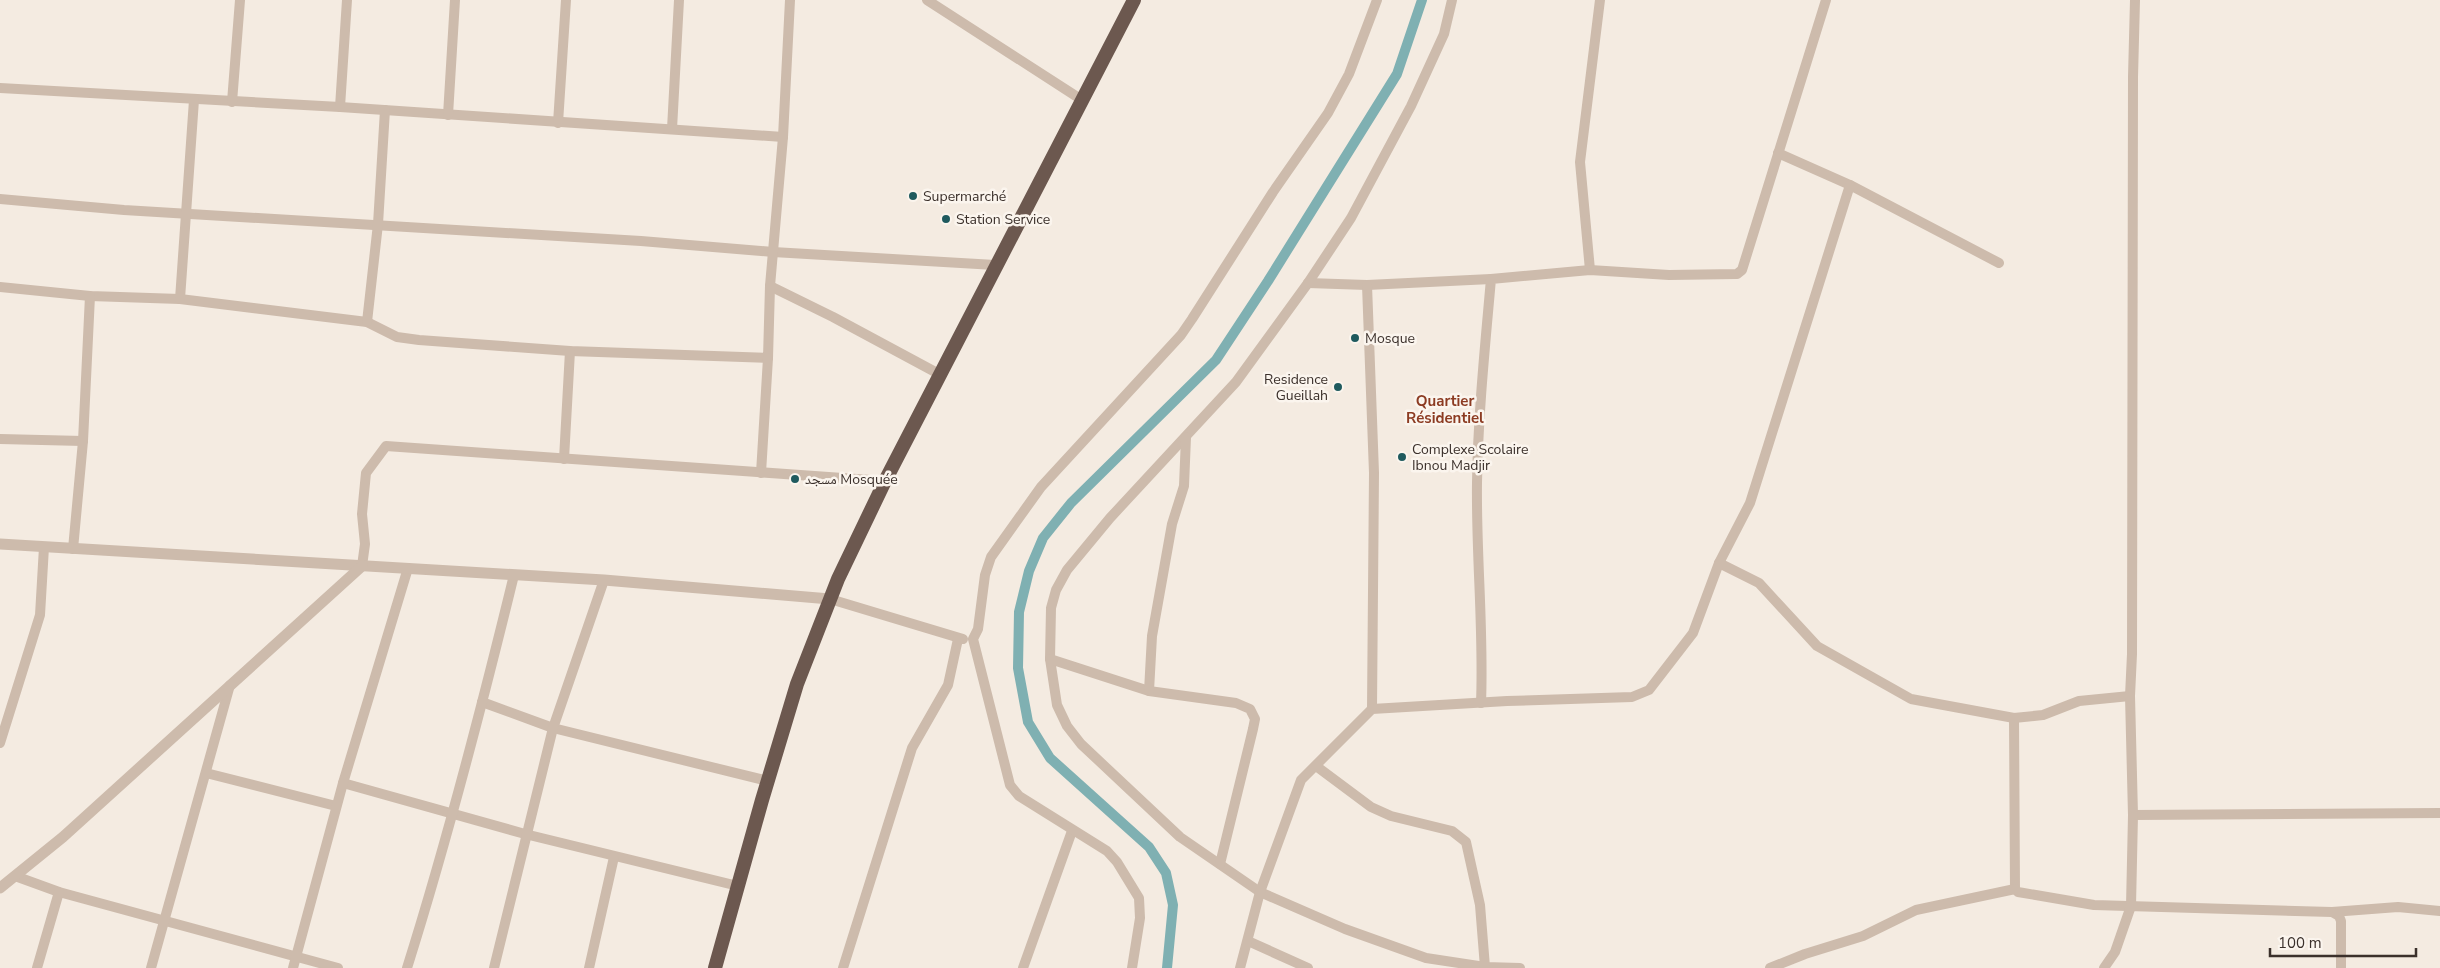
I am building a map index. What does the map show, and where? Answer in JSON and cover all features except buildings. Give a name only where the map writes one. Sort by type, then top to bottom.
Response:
[{"type":"highway","points":[[715,968],[797,684],[830,599],[885,481],[995,265],[1134,0]]},
{"type":"street","points":[[232,102],[240,0]]},
{"type":"street","points":[[340,107],[347,0]]},
{"type":"street","points":[[448,115],[454,0]]},
{"type":"street","points":[[558,123],[566,0]]},
{"type":"street","points":[[672,129],[680,0]]},
{"type":"street","points":[[761,473],[770,286],[783,137],[790,0]]},
{"type":"street","points":[[927,0],[1082,100]]},
{"type":"street","points":[[1132,968],[1140,918],[1139,898],[1112,856],[1013,791],[973,640],[978,629],[985,575],[991,557],[1041,487],[1181,335],[1192,319],[1274,192],[1328,113],[1349,74],[1377,0]]},
{"type":"street","points":[[1452,0],[1444,34],[1411,106],[1352,218],[1308,283],[1236,382],[1110,518],[1066,570],[1056,590],[1051,608],[1050,660],[1057,705],[1066,726],[1081,744],[1180,837],[1260,892],[1390,946],[1426,958],[1485,967],[1520,968]]},
{"type":"street","points":[[1590,270],[1580,162],[1600,0]]},
{"type":"street","points":[[1308,283],[1367,285],[1490,279],[1590,270],[1669,275],[1737,274],[1742,270],[1826,0]]},
{"type":"street","points":[[2104,968],[2115,952],[2131,906],[2133,815],[2130,696],[2132,654],[2133,87],[2136,0]]},
{"type":"street","points":[[0,88],[340,107],[783,137]]},
{"type":"street","points":[[180,299],[194,100]]},
{"type":"street","points":[[367,322],[378,224],[385,110]]},
{"type":"street","points":[[1778,153],[1850,185],[1999,262]]},
{"type":"street","points":[[1240,968],[1260,892],[1300,780],[1372,709],[1632,698],[1649,690],[1693,633],[1719,563],[1750,503],[1850,185]]},
{"type":"street","points":[[0,199],[124,210],[378,224],[641,241],[773,252],[995,265]]},
{"type":"street","points":[[1481,703],[1483,662],[1477,486],[1478,429],[1490,279]]},
{"type":"street","points":[[1367,285],[1374,473],[1372,709]]},
{"type":"street","points":[[770,286],[834,317],[940,374]]},
{"type":"street","points":[[0,287],[90,296],[180,299],[367,322],[398,337],[570,351],[768,358]]},
{"type":"street","points":[[73,549],[83,441],[90,296]]},
{"type":"street","points":[[564,459],[570,351]]},
{"type":"street","points":[[1149,692],[1152,636],[1172,524],[1184,486],[1186,437]]},
{"type":"street","points":[[0,439],[83,441]]},
{"type":"street","points":[[0,888],[63,837],[362,566],[365,544],[362,514],[366,473],[386,446],[885,481]]},
{"type":"street","points":[[0,544],[604,580],[830,599],[958,639],[973,640]]},
{"type":"street","points":[[0,743],[40,615],[44,547]]},
{"type":"street","points":[[1719,563],[1759,583],[1817,646],[1911,699],[2014,718],[2043,715],[2079,701],[2130,696]]},
{"type":"street","points":[[293,968],[336,806],[408,568]]},
{"type":"street","points":[[407,968],[428,903],[514,575]]},
{"type":"street","points":[[494,968],[553,728],[604,580]]},
{"type":"street","points":[[843,968],[912,748],[948,685],[958,639]]},
{"type":"street","points":[[1050,660],[1149,692],[1236,703],[1250,710],[1255,719],[1220,864]]},
{"type":"street","points":[[152,968],[230,685]]},
{"type":"street","points":[[482,702],[553,728],[768,781]]},
{"type":"street","points":[[0,710],[7,719]]},
{"type":"street","points":[[2014,718],[2015,889]]},
{"type":"street","points":[[1316,766],[1371,808],[1391,816],[1452,831],[1466,842],[1480,905],[1485,967]]},
{"type":"street","points":[[206,773],[336,806]]},
{"type":"street","points":[[343,783],[526,834],[738,886]]},
{"type":"street","points":[[2133,815],[2440,813]]},
{"type":"street","points":[[1022,968],[1072,831]]},
{"type":"street","points":[[589,968],[614,856]]},
{"type":"street","points":[[15,876],[59,892],[297,955],[338,968]]},
{"type":"street","points":[[1770,968],[1805,954],[1863,936],[1916,910],[2015,889],[2018,892],[2084,903],[2131,906],[2332,912],[2398,907],[2440,911]]},
{"type":"street","points":[[37,968],[59,892]]},
{"type":"street","points":[[2332,912],[2339,916],[2342,921],[2340,968]]},
{"type":"street","points":[[1248,941],[1308,968]]},
{"type":"waterway","points":[[1167,968],[1173,905],[1166,873],[1149,847],[1050,758],[1028,722],[1018,668],[1019,612],[1029,571],[1043,538],[1071,503],[1216,360],[1268,281],[1397,74],[1422,0]]},
{"type":"place","name":"Supermarché","points":[[913,196]]},
{"type":"place","name":"Station Service","points":[[946,219]]},
{"type":"place","name":"Mosque","points":[[1355,338]]},
{"type":"place","name":"Residence Gueillah","points":[[1338,387]]},
{"type":"place","name":"Complexe Scolaire Ibnou Madjir","points":[[1402,457]]},
{"type":"place","name":"مسجد Mosquée","points":[[795,479]]},
{"type":"district","name":"Quartier Résidentiel","points":[[1445,410]]}]
